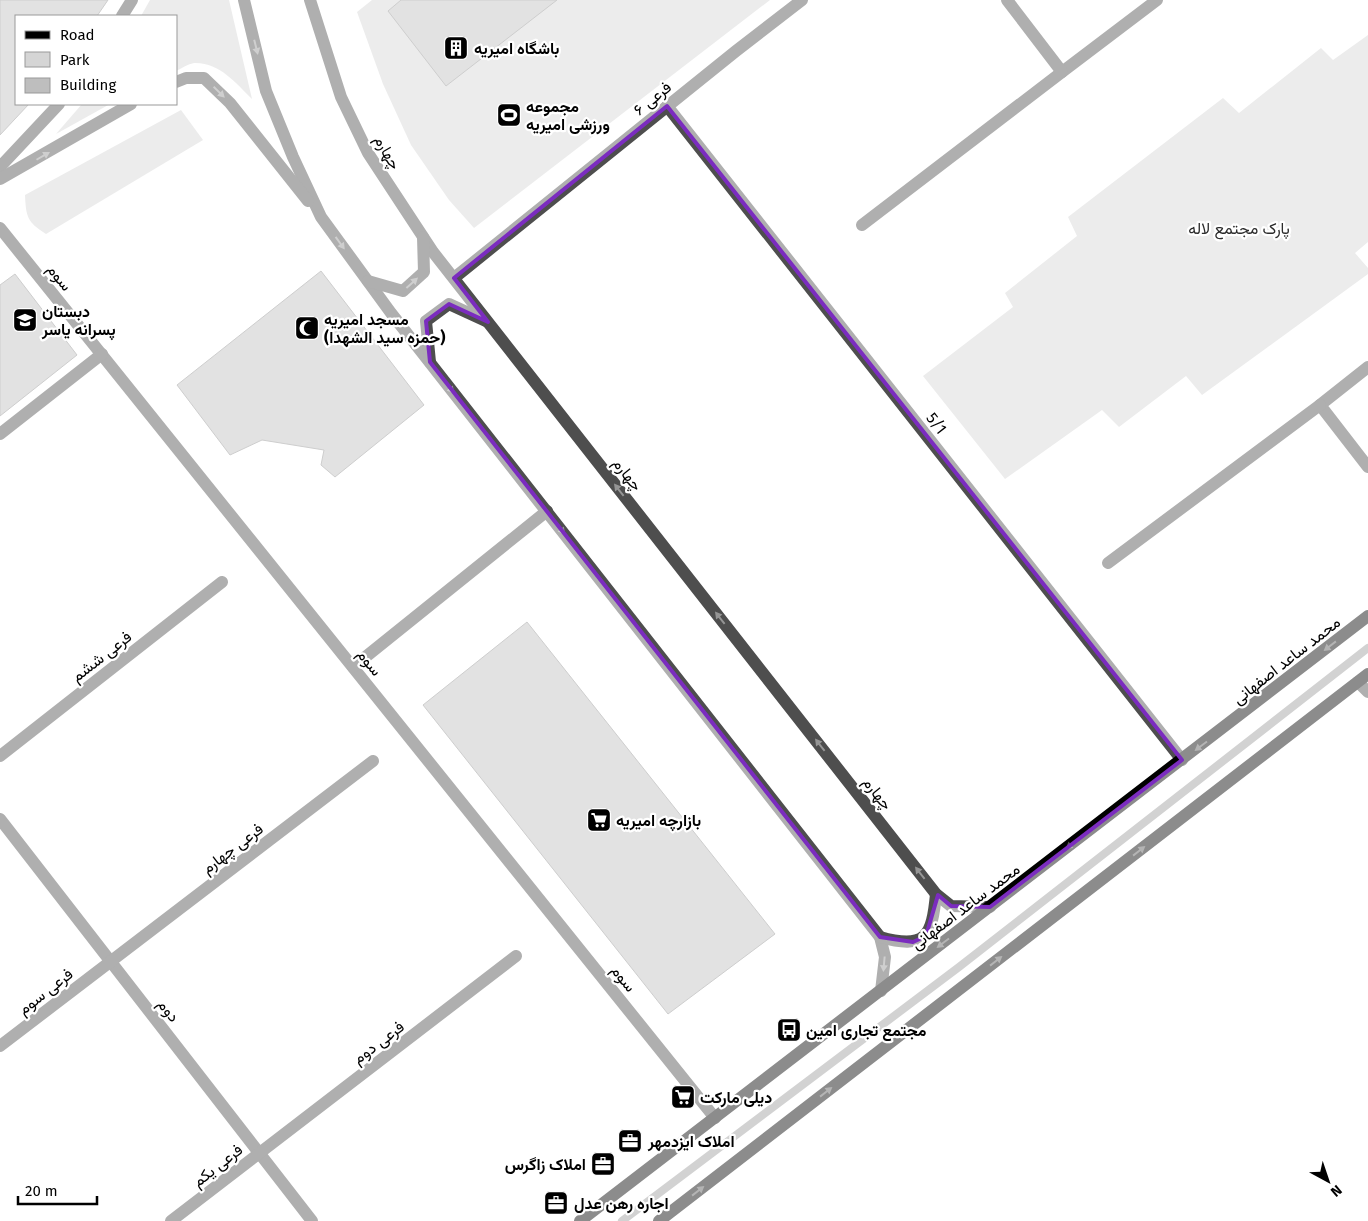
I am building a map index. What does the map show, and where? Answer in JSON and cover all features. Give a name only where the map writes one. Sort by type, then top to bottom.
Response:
[{"type":"main road","name":"محمد ساعد اصفهانی","points":[[580,1221],[1368,616]]},
{"type":"main road","points":[[659,1221],[1363,678]]},
{"type":"street","points":[[123,15],[132,0]]},
{"type":"street","points":[[244,0],[266,91],[293,157],[321,217]]},
{"type":"street","name":"چهارم","points":[[310,0],[341,97],[368,153],[423,237],[936,894],[951,906],[990,907]]},
{"type":"street","name":"فرعی ۶","points":[[454,278],[736,50],[802,0]]},
{"type":"street","points":[[1007,0],[1062,72]]},
{"type":"street","points":[[862,225],[1157,0]]},
{"type":"street","points":[[178,81],[186,78],[204,78],[230,103],[321,217],[430,362],[880,937],[885,957],[881,991]]},
{"type":"street","points":[[0,167],[58,105]]},
{"type":"street","points":[[0,180],[129,105]]},
{"type":"street","name":"5/1","points":[[667,106],[1182,760]]},
{"type":"street","name":"سوم","points":[[0,228],[716,1118]]},
{"type":"street","points":[[368,281],[403,291],[424,272],[423,237]]},
{"type":"street","points":[[430,362],[426,322],[449,304],[488,322]]},
{"type":"street","points":[[0,434],[102,354]]},
{"type":"street","points":[[1108,564],[1368,367]]},
{"type":"street","points":[[1320,405],[1368,467]]},
{"type":"street","points":[[353,667],[547,512]]},
{"type":"street","name":"فرعی ششم","points":[[0,756],[222,582]]},
{"type":"street","points":[[1363,678],[1368,692]]},
{"type":"street","name":"فرعی چهارم","points":[[110,961],[373,760]]},
{"type":"street","name":"دوم","points":[[0,819],[312,1221]]},
{"type":"street","points":[[880,937],[896,942],[913,942],[926,936],[932,922],[936,894]]},
{"type":"street","name":"فرعی دوم","points":[[259,1153],[516,956]]},
{"type":"street","name":"فرعی سوم","points":[[0,1046],[110,961]]},
{"type":"street","name":"فرعی یکم","points":[[171,1221],[259,1153]]},
{"type":"highlighted area","points":[[667,106],[1182,760],[990,907],[951,906],[938,895],[926,936],[913,942],[880,937],[430,362],[426,321],[449,304],[488,322],[454,278]]},
{"type":"green space","points":[[150,0],[229,0],[252,99],[240,86],[211,66],[194,63],[178,70],[178,15],[142,15]]},
{"type":"green space","name":"مجموعه ورزشی امیریه","points":[[372,0],[770,0],[474,228],[449,200],[411,145],[383,84],[357,12]]},
{"type":"green space","name":"پارک مجتمع لاله","points":[[1368,35],[1368,242],[1355,253],[1368,268],[1368,274],[1202,395],[1186,376],[1119,427],[1102,410],[1005,479],[923,376],[1013,307],[1005,293],[1077,236],[1068,217],[1223,98],[1239,113],[1321,48],[1333,60]]},
{"type":"green space","points":[[81,105],[108,105],[56,134]]},
{"type":"green space","points":[[181,110],[203,140],[46,234],[31,222],[27,214],[25,195]]},
{"type":"building","points":[[0,0],[108,0],[98,15],[15,15],[15,105],[28,105],[0,135]]},
{"type":"building","name":"باشگاه امیریه","points":[[401,0],[557,0],[446,86],[388,11]]},
{"type":"building","name":"مسجد امیریه (حمزه سید الشهدا)","points":[[321,271],[424,405],[335,477],[321,465],[324,450],[262,440],[230,455],[177,385]]},
{"type":"building","name":"دبستان پسرانه یاسر","points":[[15,274],[77,355],[0,416],[0,285]]},
{"type":"building","name":"بازارچه امیریه","points":[[527,622],[775,934],[668,1014],[423,705]]},
{"type":"waterway","points":[[622,1221],[959,967],[1368,648]]},
{"type":"place","name":"باشگاه امیریه","points":[[456,48]]},
{"type":"place","name":"مجموعه ورزشی امیریه","points":[[509,115]]},
{"type":"place","name":"دبستان پسرانه یاسر","points":[[25,320]]},
{"type":"place","name":"مسجد امیریه (حمزه سید الشهدا)","points":[[307,328]]},
{"type":"place","name":"بازارچه امیریه","points":[[599,820]]},
{"type":"place","name":"مجتمع تجاری امین","points":[[789,1030]]},
{"type":"place","name":"دیلی مارکت","points":[[683,1097]]},
{"type":"place","name":"املاک ایزدمهر","points":[[630,1141]]},
{"type":"place","name":"املاک زاگرس","points":[[603,1164]]},
{"type":"place","name":"اجاره رهن عدل","points":[[556,1203]]}]
